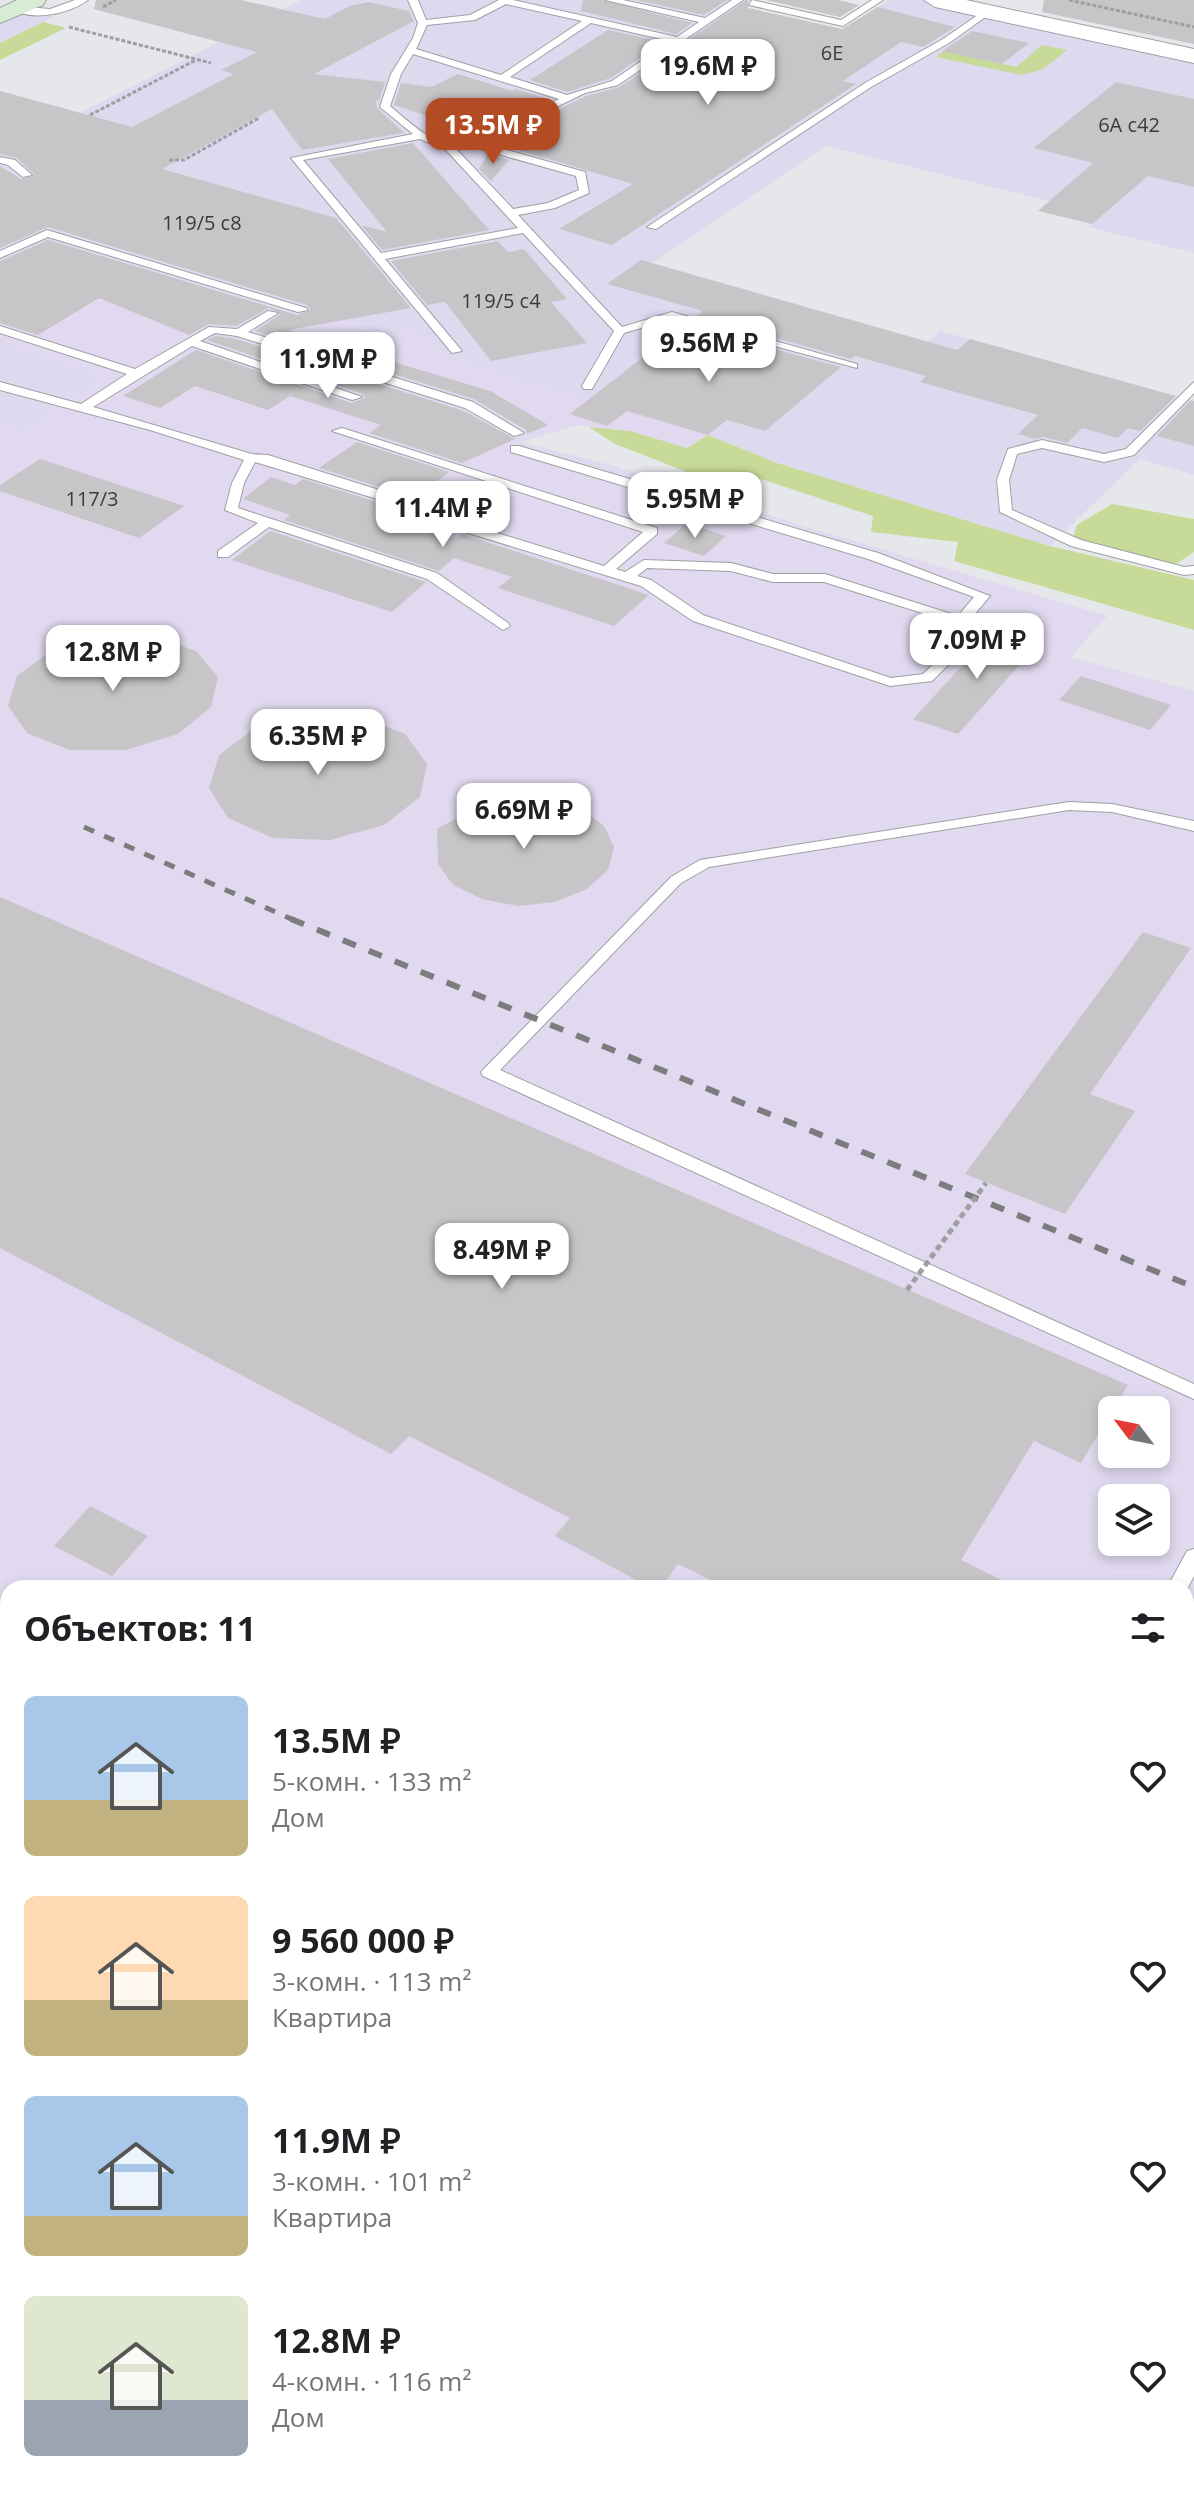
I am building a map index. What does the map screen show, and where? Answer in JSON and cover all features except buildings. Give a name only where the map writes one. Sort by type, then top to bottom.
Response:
[{"type":"street","points":[[935,0],[1194,56]]},
{"type":"lane","points":[[17,9],[35,15],[56,12],[83,0]]},
{"type":"lane","points":[[413,0],[423,23],[418,38],[396,74],[385,107],[421,136],[450,148],[620,331]]},
{"type":"lane","points":[[423,23],[472,18],[505,0],[677,40]]},
{"type":"lane","points":[[610,0],[706,21]]},
{"type":"lane","points":[[450,148],[473,144],[567,98],[615,83],[738,0]]},
{"type":"lane","points":[[752,3],[843,23],[878,0]]},
{"type":"lane","points":[[652,227],[868,85],[946,41],[988,11]]},
{"type":"lane","points":[[502,78],[590,20]]},
{"type":"lane","points":[[410,50],[567,98]]},
{"type":"lane","points":[[421,136],[296,158],[456,351]]},
{"type":"lane","points":[[473,144],[581,174],[585,191],[551,206],[509,213]]},
{"type":"lane","points":[[0,160],[11,162],[27,175]]},
{"type":"lane","points":[[377,257],[524,230]]},
{"type":"lane","points":[[0,255],[47,233],[302,310]]},
{"type":"lane","points":[[239,333],[272,313]]},
{"type":"lane","points":[[588,386],[620,331],[672,315],[853,366]]},
{"type":"lane","points":[[0,329],[136,373]]},
{"type":"lane","points":[[82,409],[136,373],[213,329],[239,333],[469,405],[518,433]]},
{"type":"lane","points":[[189,341],[356,397]]},
{"type":"lane","points":[[0,386],[154,427],[251,458],[264,458],[409,504],[434,518],[646,583],[698,618],[890,682],[927,678],[961,645],[961,621],[983,596],[873,556],[515,449]]},
{"type":"lane","points":[[1191,572],[1076,543],[1006,512],[1003,480],[1012,452],[1042,444],[1104,458],[1130,452],[1194,386]]},
{"type":"lane","points":[[0,401],[15,390]]},
{"type":"lane","points":[[338,431],[652,531],[606,571]]},
{"type":"lane","points":[[251,458],[238,483],[231,510],[265,524],[432,576],[503,626]]},
{"type":"lane","points":[[223,554],[265,524]]},
{"type":"lane","points":[[627,577],[644,564],[731,567],[773,578],[825,578],[961,621]]},
{"type":"lane","points":[[1194,826],[1112,808],[1069,806],[705,863],[676,880],[489,1072],[1194,1392]]},
{"type":"lane","points":[[1181,1580],[1194,1557]]},
{"type":"path","points":[[1069,0],[1194,27]]},
{"type":"path","points":[[59,24],[211,63]]},
{"type":"path","points":[[90,115],[197,59]]},
{"type":"path","points":[[169,160],[184,160],[259,118]]},
{"type":"path","points":[[907,1290],[986,1183]]},
{"type":"shaded area","points":[[301,0],[751,0],[729,14],[816,48],[889,0],[923,0],[1194,59],[1194,253],[1088,227],[1091,224],[1049,201],[826,146],[653,263],[927,342],[940,331],[1194,401],[1194,475],[1140,459],[1050,546],[777,463],[708,435],[448,358],[411,325],[376,334],[0,152],[0,91],[80,113]]},
{"type":"shaded area","points":[[29,11],[54,17],[0,43],[0,25]]},
{"type":"shaded area","points":[[0,152],[329,299],[346,319],[376,334],[411,325],[448,358],[708,435],[687,448],[630,431],[579,425],[520,442],[607,464],[1107,616],[1071,657],[1194,691],[1194,1580],[0,1580],[0,423],[21,430],[105,378],[0,343]]},
{"type":"shaded area","points":[[0,343],[106,377],[21,430],[0,423]]},
{"type":"green space","points":[[43,22],[66,28],[0,60],[0,43]]},
{"type":"green space","points":[[1042,45],[1067,50],[1043,69],[1022,75],[936,57],[944,51],[1016,67]]},
{"type":"green space","points":[[589,427],[630,431],[687,448],[708,435],[777,463],[1050,546],[1194,580],[1194,630],[954,561],[958,542],[871,532],[873,516],[761,479],[700,477],[615,444]]},
{"type":"green space","points":[[1112,504],[1194,519],[1194,552],[1173,566],[1073,537],[1077,525]]},
{"type":"railway","points":[[84,827],[296,921]]},
{"type":"railway","points":[[291,919],[1194,1287]]}]
